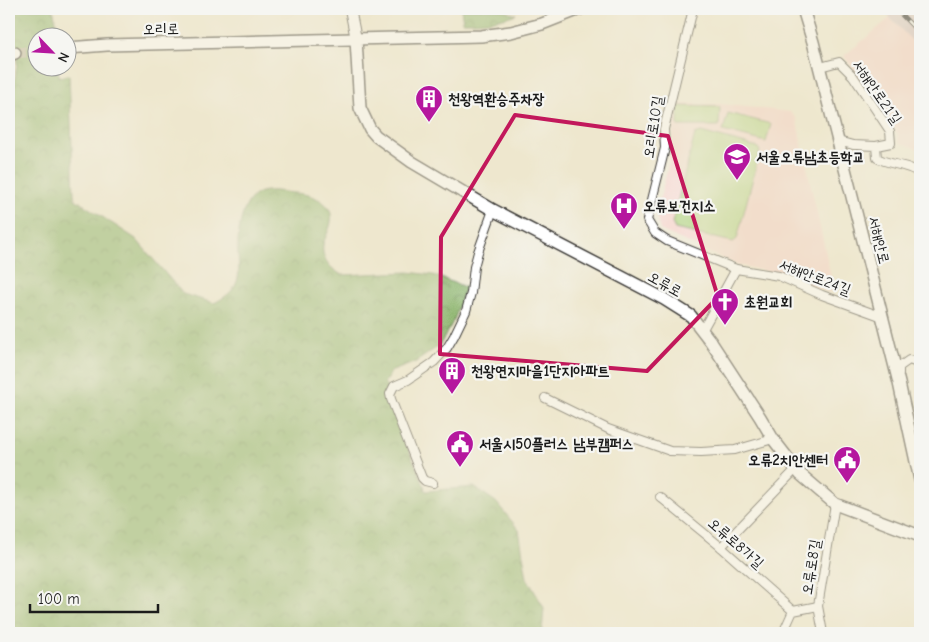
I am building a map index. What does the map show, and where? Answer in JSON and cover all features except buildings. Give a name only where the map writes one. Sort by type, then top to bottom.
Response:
[{"type":"main road","name":"오리로","points":[[78,47],[481,36],[511,32],[542,24],[580,9]]},
{"type":"main road","name":"서해안로","points":[[803,9],[814,42],[899,383],[920,480]]},
{"type":"main road","name":"오류로","points":[[356,39],[360,108],[370,129],[385,144],[443,182],[664,299],[691,316],[773,439],[800,474],[835,504],[920,536]]},
{"type":"street","points":[[350,9],[356,39]]},
{"type":"street","name":"오리로10길","points":[[647,220],[665,148],[664,130],[693,9]]},
{"type":"street","name":"서해안로21길","points":[[820,67],[839,62],[853,76],[890,131],[891,143],[876,146]]},
{"type":"street","points":[[838,141],[852,145],[876,146],[877,158],[880,160],[915,170],[920,175]]},
{"type":"street","points":[[433,483],[425,482],[422,478],[390,399],[390,394],[394,386],[408,380],[434,362],[451,342],[466,311],[471,293],[474,266],[493,210]]},
{"type":"street","name":"서해안로24길","points":[[647,220],[655,233],[668,241],[736,269],[779,276],[822,295],[882,317]]},
{"type":"street","points":[[702,330],[736,269]]},
{"type":"street","points":[[899,383],[899,367],[909,360],[920,364]]},
{"type":"street","points":[[545,398],[608,429],[670,451],[735,450],[773,439]]},
{"type":"street","points":[[721,547],[796,469]]},
{"type":"street","name":"오류로8가길","points":[[660,497],[721,547],[793,612]]},
{"type":"street","name":"오류로8길","points":[[823,633],[818,606],[835,504]]},
{"type":"street","points":[[783,633],[793,612],[818,606]]},
{"type":"highlighted area","points":[[515,115],[668,136],[718,297],[647,371],[440,354],[441,237]]},
{"type":"shaded area","points":[[884,9],[907,9],[920,22],[920,49],[890,18]]},
{"type":"shaded area","points":[[890,18],[920,49],[920,150],[899,142],[898,134],[844,56]]},
{"type":"shaded area","name":"서울오류남초등학교","points":[[675,104],[720,104],[790,112],[796,118],[833,286],[831,293],[778,274],[735,264],[660,230],[656,214],[673,148]]},
{"type":"green space","points":[[9,9],[53,9],[57,28],[28,28],[28,78],[69,78],[75,199],[136,239],[183,294],[214,303],[233,289],[239,271],[238,238],[243,214],[250,200],[255,195],[270,191],[308,195],[318,199],[327,206],[330,210],[331,221],[323,244],[324,255],[331,267],[342,275],[408,272],[433,275],[465,287],[455,318],[440,345],[416,362],[390,372],[388,379],[384,382],[388,389],[385,394],[425,491],[474,487],[496,502],[519,530],[527,578],[544,608],[542,633],[9,633],[9,378],[12,370],[9,368],[11,337],[9,335],[9,197],[12,195],[9,162],[9,86],[12,85],[15,78],[17,63],[15,52],[9,41]]},
{"type":"green space","points":[[461,9],[500,9],[516,14],[490,21],[463,22]]},
{"type":"green space","points":[[678,106],[720,107],[719,126],[678,126]]},
{"type":"green space","points":[[728,113],[771,124],[766,142],[723,131]]},
{"type":"green space","points":[[701,132],[757,147],[760,151],[737,239],[733,242],[675,229],[672,223],[695,134]]},
{"type":"tunnel","points":[[15,53],[28,52]]},
{"type":"railway","points":[[896,9],[920,34]]},
{"type":"place","name":"천왕역환승주차장","points":[[429,123]]},
{"type":"place","name":"서울오류남초등학교","points":[[737,181]]},
{"type":"place","name":"오류보건지소","points":[[624,230]]},
{"type":"place","name":"초원교회","points":[[725,326]]},
{"type":"place","name":"천왕연지마을1단지아파트","points":[[452,395]]},
{"type":"place","name":"서울시50플러스 남부캠퍼스","points":[[460,468]]},
{"type":"place","name":"오류2치안센터","points":[[847,484]]}]
